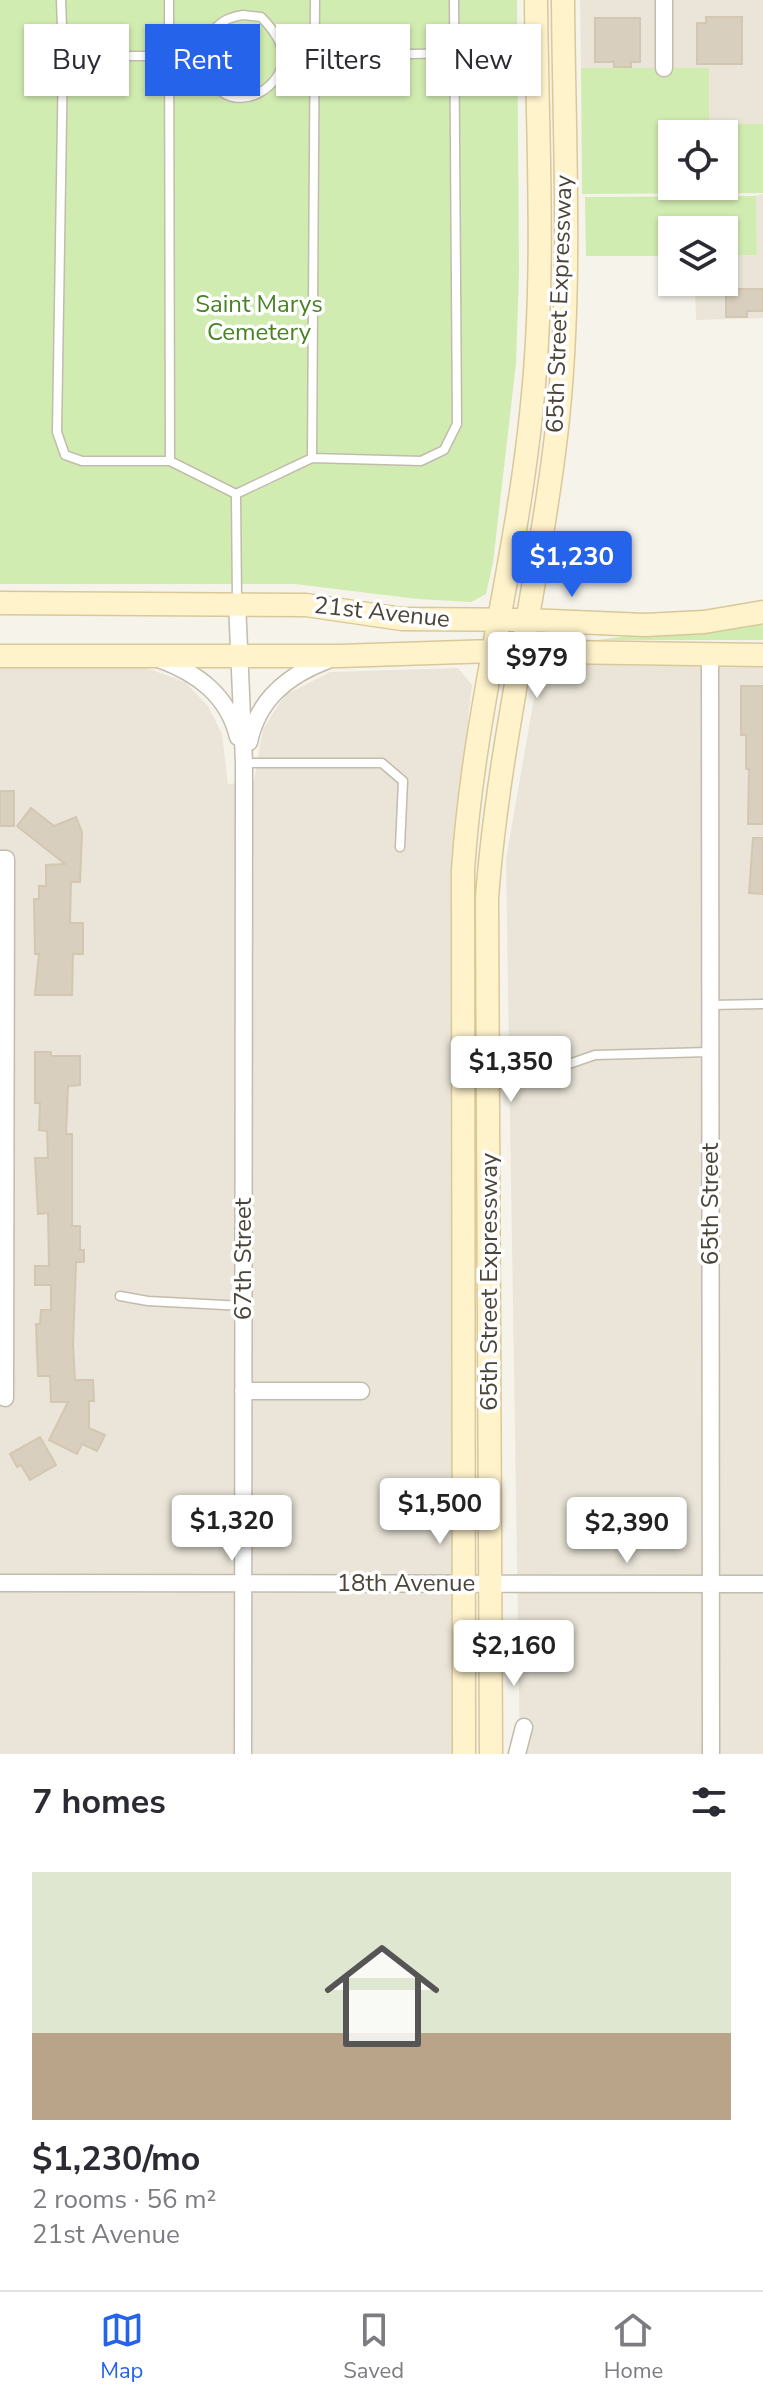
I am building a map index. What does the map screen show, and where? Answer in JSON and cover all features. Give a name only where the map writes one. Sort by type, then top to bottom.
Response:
[{"type":"main road","name":"65th Street Expressway","points":[[464,1754],[463,871],[466,824],[523,484],[532,403],[539,313],[536,0]]},
{"type":"main road","name":"65th Street Expressway","points":[[491,1754],[487,898],[493,825],[553,459],[563,328],[563,0]]},
{"type":"main road","name":"21st Avenue","points":[[0,603],[237,602],[306,605],[402,619],[645,625],[704,622],[763,612]]},
{"type":"main road","name":"21st Avenue","points":[[0,656],[339,656],[493,651],[763,655]]},
{"type":"street","points":[[664,0],[664,68]]},
{"type":"street","name":"67th Street","points":[[237,602],[244,763],[243,1754]]},
{"type":"street","name":"65th Street","points":[[710,655],[711,1754]]},
{"type":"street","name":"67th Street","points":[[150,656],[194,674],[220,698],[236,728],[244,763]]},
{"type":"street","name":"67th Street","points":[[244,763],[251,732],[271,695],[297,673],[339,656]]},
{"type":"street","points":[[0,859],[6,859],[5,1398]]},
{"type":"street","points":[[243,1391],[361,1391]]},
{"type":"street","name":"18th Avenue","points":[[0,1583],[763,1584]]},
{"type":"street","points":[[517,1754],[524,1727]]},
{"type":"lane","points":[[61,0],[62,24]]},
{"type":"lane","points":[[169,0],[169,24]]},
{"type":"lane","points":[[315,0],[315,24]]},
{"type":"lane","points":[[454,0],[454,24]]},
{"type":"lane","points":[[220,24],[228,17],[261,17],[272,28],[276,38]]},
{"type":"lane","points":[[260,92],[276,78]]},
{"type":"lane","points":[[62,96],[57,432],[65,455],[82,461],[170,461],[236,494]]},
{"type":"lane","points":[[169,96],[170,461]]},
{"type":"lane","points":[[230,96],[252,96]]},
{"type":"lane","points":[[312,458],[315,96]]},
{"type":"lane","points":[[236,494],[312,458],[421,461],[444,450],[457,424],[455,96]]},
{"type":"lane","points":[[236,494],[237,602]]},
{"type":"lane","points":[[244,763],[382,763],[403,781],[400,847]]},
{"type":"lane","points":[[710,1005],[763,1004]]},
{"type":"lane","points":[[566,1065],[595,1055],[710,1052]]},
{"type":"lane","points":[[120,1296],[148,1301],[243,1306]]},
{"type":"shaded area","points":[[580,0],[763,0],[763,124],[709,120],[709,68],[581,68]]},
{"type":"shaded area","points":[[763,194],[763,318],[696,320],[695,296],[738,296],[738,255],[757,255],[756,196]]},
{"type":"shaded area","points":[[540,664],[763,667],[763,1754],[520,1754],[506,859]]},
{"type":"shaded area","points":[[144,667],[185,682],[208,706],[222,734],[228,784],[254,781],[263,729],[285,695],[330,672],[458,668],[472,685],[468,719],[452,1754],[0,1754],[0,668]]},
{"type":"green space","name":"Saint Marys Cemetery","points":[[0,0],[517,0],[517,24],[426,24],[426,96],[518,96],[519,273],[516,363],[493,563],[486,594],[471,602],[418,599],[295,584],[0,584]]},
{"type":"green space","points":[[581,68],[709,68],[709,120],[658,120],[658,194],[582,194]]},
{"type":"green space","points":[[738,124],[763,124],[763,193],[738,193]]},
{"type":"green space","points":[[738,196],[756,196],[757,255],[738,255],[738,216],[658,216],[658,256],[586,256],[585,197],[738,200]]},
{"type":"green space","points":[[763,619],[763,640],[597,640]]},
{"type":"building","points":[[706,17],[742,17],[742,64],[697,64],[697,23],[706,23]]},
{"type":"building","points":[[595,18],[640,18],[640,62],[631,62],[631,67],[614,67],[614,62],[595,62]]},
{"type":"building","points":[[738,289],[763,289],[763,311],[747,311],[747,317],[726,317],[726,296],[738,296]]},
{"type":"building","points":[[741,686],[763,686],[763,824],[748,824],[749,769],[746,769],[746,735],[741,735]]},
{"type":"building","points":[[0,791],[14,791],[14,826],[0,826]]},
{"type":"building","points":[[31,808],[54,826],[76,817],[82,832],[80,882],[71,882],[70,923],[83,923],[83,954],[73,954],[72,995],[35,995],[39,954],[35,954],[34,899],[39,899],[39,886],[46,886],[46,865],[65,864],[17,826]]},
{"type":"building","points":[[753,838],[763,838],[763,894],[749,893]]},
{"type":"building","points":[[35,1052],[51,1052],[51,1056],[80,1056],[80,1085],[68,1086],[66,1134],[72,1134],[72,1226],[80,1226],[80,1250],[84,1250],[84,1262],[76,1262],[75,1380],[93,1380],[94,1401],[89,1401],[89,1428],[105,1435],[97,1451],[82,1444],[77,1454],[49,1440],[68,1402],[51,1402],[50,1376],[38,1376],[36,1324],[40,1324],[41,1310],[51,1310],[51,1285],[35,1285],[35,1266],[49,1266],[48,1213],[38,1214],[35,1158],[48,1158],[47,1131],[39,1130],[40,1103],[35,1103]]},
{"type":"building","points":[[40,1437],[56,1465],[30,1480],[10,1454]]}]
